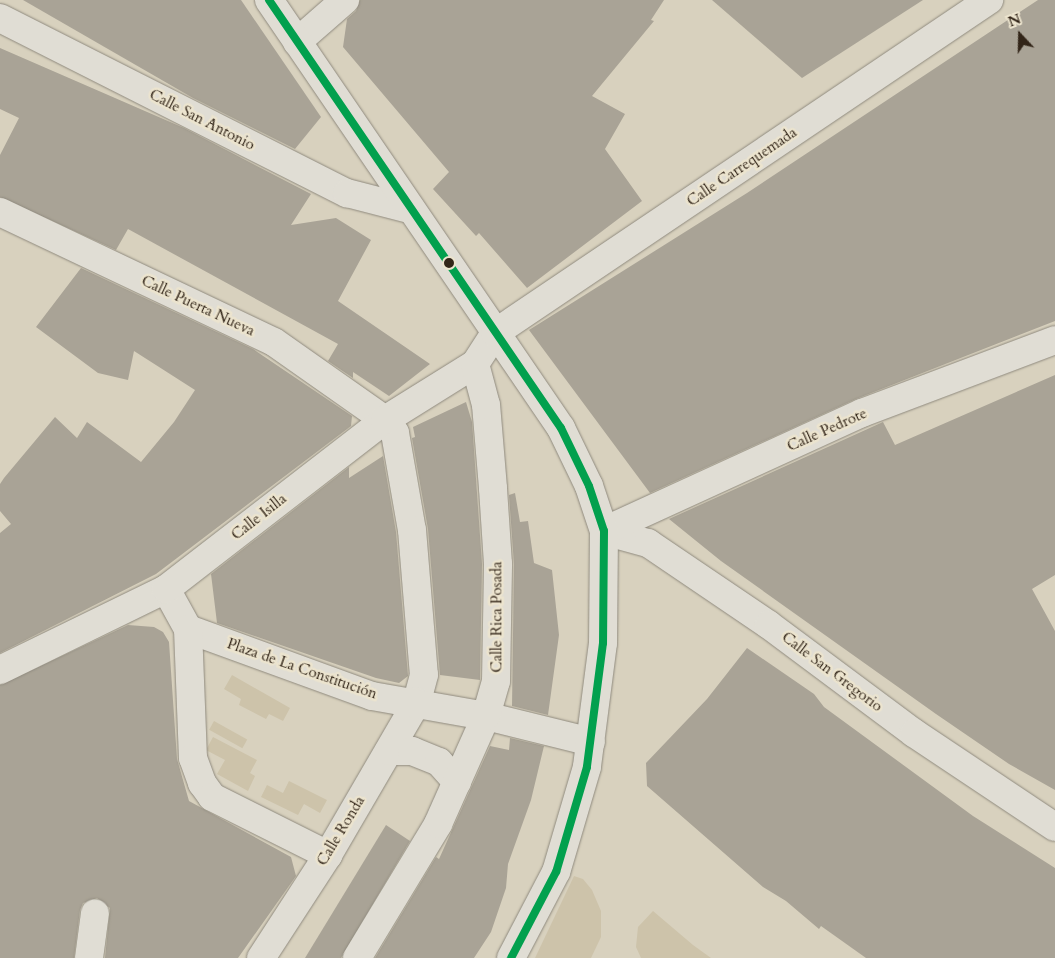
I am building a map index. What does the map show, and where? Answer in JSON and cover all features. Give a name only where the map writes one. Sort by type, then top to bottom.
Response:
[{"type":"street","points":[[269,0],[409,209],[561,428],[589,486],[604,531],[603,643],[587,766],[556,872],[511,958]]},
{"type":"street","points":[[297,42],[345,0]]},
{"type":"street","name":"Calle Carrequemada","points":[[495,333],[989,0]]},
{"type":"street","name":"Calle San Antonio","points":[[0,18],[347,193],[409,209]]},
{"type":"street","name":"Calle Puerta Nueva","points":[[0,212],[274,342],[384,420]]},
{"type":"street","name":"Calle Isilla","points":[[0,670],[166,589],[384,420],[475,364],[495,333]]},
{"type":"street","name":"Calle Pedrote","points":[[604,531],[853,417],[1055,340]]},
{"type":"street","name":"Calle Rica Posada","points":[[357,958],[438,824],[486,716],[496,681],[498,564],[486,405],[475,364]]},
{"type":"street","name":"Calle Ronda","points":[[262,958],[328,855],[389,751],[417,702],[424,675],[412,530],[395,434],[384,420]]},
{"type":"street","name":"Calle San Gregorio","points":[[604,531],[648,543],[769,625],[914,733],[1055,827]]},
{"type":"street","points":[[166,589],[188,629],[194,758],[202,783],[212,797],[328,855]]},
{"type":"street","name":"Plaza de La Constitución","points":[[188,629],[372,696],[417,702]]},
{"type":"street","points":[[417,702],[486,716],[591,742]]},
{"type":"street","points":[[389,751],[412,752],[439,762],[457,782]]},
{"type":"street","points":[[89,958],[95,913]]},
{"type":"shaded area","points":[[232,675],[290,708],[283,721],[269,714],[266,719],[239,705],[241,699],[224,689]]},
{"type":"shaded area","points":[[214,721],[247,739],[242,748],[209,730]]},
{"type":"shaded area","points":[[213,737],[257,760],[250,773],[255,776],[248,791],[217,774],[225,760],[206,750]]},
{"type":"shaded area","points":[[289,781],[327,800],[320,813],[304,804],[298,815],[261,797],[267,785],[283,793]]},
{"type":"shaded area","points":[[574,876],[583,879],[592,890],[601,911],[601,937],[591,958],[535,958]]},
{"type":"shaded area","points":[[653,911],[711,958],[641,958],[636,947],[638,927]]},
{"type":"building","points":[[23,0],[241,0],[321,117],[295,149],[193,98]]},
{"type":"building","points":[[360,0],[664,0],[651,20],[654,21],[592,96],[625,114],[605,149],[642,201],[527,288],[479,233],[476,236],[433,189],[449,172],[343,47],[347,19],[356,11]]},
{"type":"building","points":[[712,0],[923,0],[802,78]]},
{"type":"building","points":[[1038,0],[1055,0],[1055,321],[856,399],[650,493],[529,330],[747,193]]},
{"type":"building","points":[[0,48],[184,128],[311,194],[291,225],[336,218],[371,240],[338,301],[430,364],[389,396],[353,372],[353,378],[328,361],[338,344],[128,229],[116,250],[0,197],[0,155],[19,118],[0,109]]},
{"type":"building","points":[[81,268],[253,349],[352,416],[351,426],[156,574],[0,653],[0,533],[11,524],[0,511],[0,484],[4,478],[55,417],[77,438],[87,422],[141,462],[174,422],[195,390],[134,351],[128,380],[98,373],[36,327]]},
{"type":"building","points":[[1055,375],[1055,575],[1032,589],[1055,631],[1055,790],[1009,764],[936,714],[721,561],[669,519],[883,422],[895,445]]},
{"type":"building","points":[[466,402],[472,422],[482,564],[480,680],[440,675],[428,529],[412,438],[415,437],[413,427]]},
{"type":"building","points":[[383,456],[396,532],[408,676],[399,683],[376,678],[217,623],[211,574],[349,467],[349,478]]},
{"type":"building","points":[[515,493],[520,522],[528,521],[534,563],[552,570],[559,635],[548,715],[512,706],[514,564],[509,495]]},
{"type":"building","points":[[128,625],[154,627],[163,632],[169,642],[177,759],[189,801],[291,857],[296,876],[238,958],[105,958],[110,908],[97,898],[83,903],[80,910],[74,958],[0,958],[0,685]]},
{"type":"building","points":[[747,648],[814,694],[824,707],[973,816],[1055,868],[1055,958],[866,958],[821,926],[819,929],[786,901],[763,887],[647,786],[646,763],[707,699]]},
{"type":"building","points":[[510,738],[544,746],[531,800],[508,864],[506,888],[491,932],[474,958],[375,958],[436,857],[439,859],[490,746],[509,750]]},
{"type":"building","points":[[386,825],[410,841],[341,958],[305,958]]},
{"type":"transit line","points":[[269,0],[561,428],[589,486],[604,531],[603,643],[587,767],[556,872],[511,958]]}]
